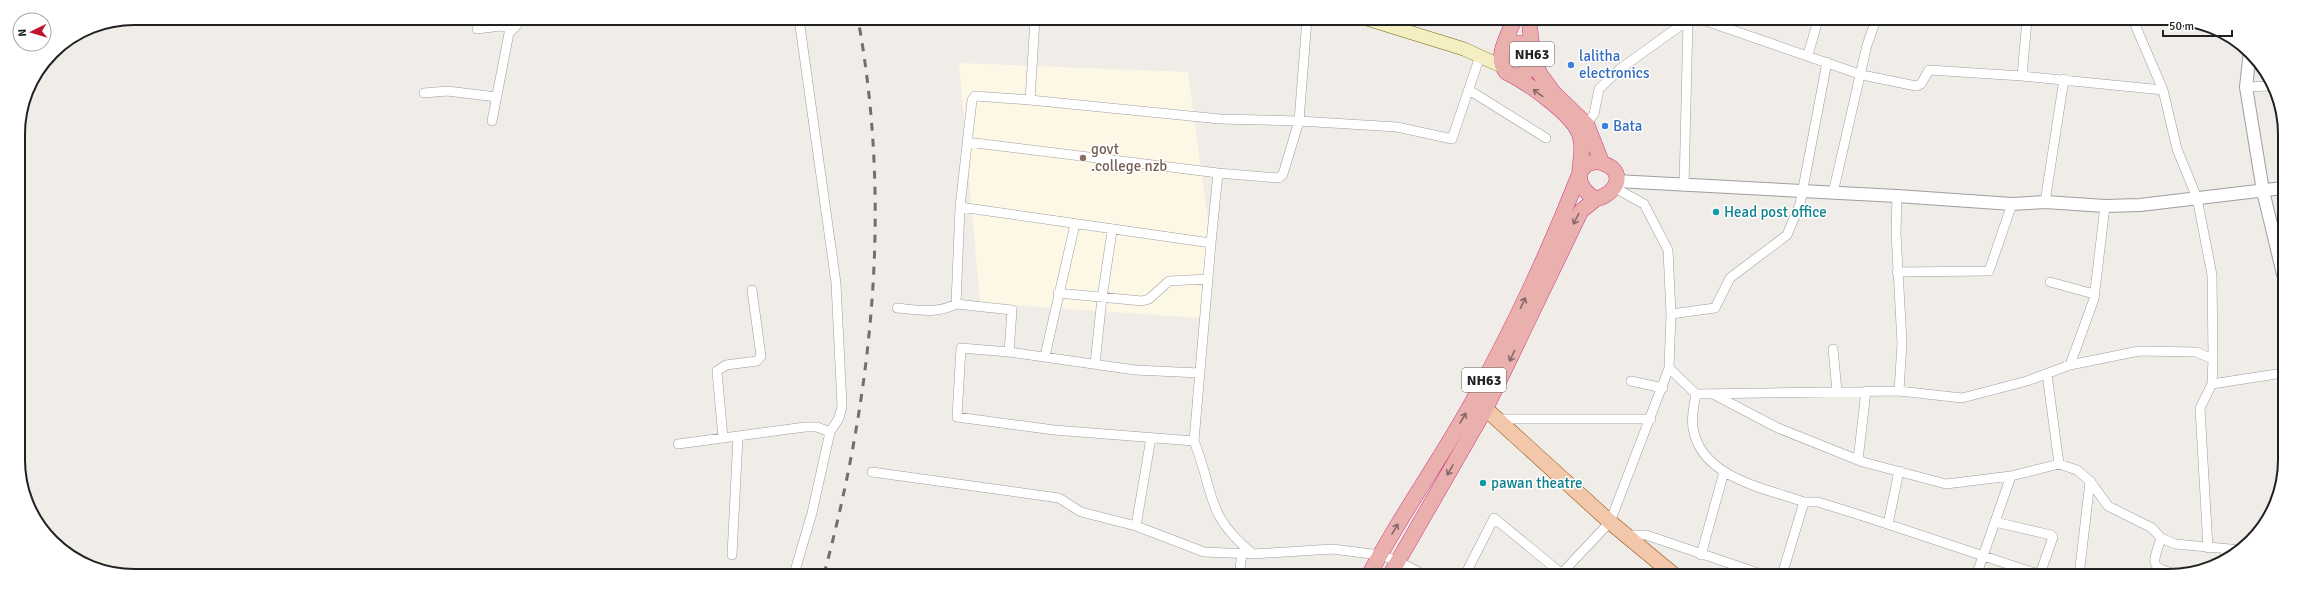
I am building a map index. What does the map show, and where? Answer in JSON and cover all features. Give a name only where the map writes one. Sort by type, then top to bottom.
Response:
[{"type":"highway","name":"NH63","points":[[1512,25],[1500,58],[1501,66],[1506,72],[1583,129]]},
{"type":"highway","name":"NH63","points":[[1513,76],[1521,75],[1528,71],[1532,64],[1533,57],[1530,25]]},
{"type":"highway","name":"NH63","points":[[1393,569],[1486,408],[1581,211],[1596,199],[1604,198],[1615,185],[1615,174],[1612,168],[1602,163],[1583,129],[1540,74],[1530,49],[1524,44],[1516,42],[1504,47]]},
{"type":"highway","name":"NH63","points":[[1583,129],[1579,184],[1586,194],[1596,199]]},
{"type":"highway","points":[[1580,173],[1587,164],[1598,161],[1602,163]]},
{"type":"highway","name":"NH63","points":[[1372,569],[1474,398],[1553,241],[1580,173]]},
{"type":"main road","points":[[1386,25],[1464,49],[1501,66]]},
{"type":"main road","points":[[1474,398],[1610,522],[1667,569]]},
{"type":"street","points":[[477,29],[505,25]]},
{"type":"street","points":[[492,120],[509,33],[515,25]]},
{"type":"street","points":[[795,569],[812,513],[830,432],[839,418],[842,406],[836,283],[800,25]]},
{"type":"street","points":[[1030,100],[1034,25]]},
{"type":"street","points":[[967,142],[1218,173],[1279,178],[1283,174],[1299,121],[1307,25]]},
{"type":"street","points":[[1583,129],[1594,114],[1598,93],[1602,86],[1620,69],[1681,25]]},
{"type":"street","points":[[1684,186],[1688,25]]},
{"type":"street","points":[[1718,25],[1862,75],[1916,86],[1921,84],[1929,70],[2064,79],[2163,90]]},
{"type":"street","points":[[1808,55],[1817,25]]},
{"type":"street","points":[[1834,193],[1853,102],[1862,75],[1867,45],[1874,25]]},
{"type":"street","points":[[2022,76],[2027,25]]},
{"type":"street","points":[[2135,25],[2163,90],[2177,149],[2197,198],[2212,275],[2212,384],[2200,408],[2208,548]]},
{"type":"street","points":[[956,304],[960,207],[972,100],[975,96],[1220,119],[1299,121],[1396,127],[1450,139],[1453,137],[1480,56]]},
{"type":"street","points":[[2249,60],[2246,87],[2263,191],[2278,248]]},
{"type":"street","points":[[1671,314],[1714,308],[1730,278],[1787,235],[1800,204],[1803,192],[1827,62]]},
{"type":"street","points":[[2045,202],[2064,79]]},
{"type":"street","points":[[2246,87],[2267,86]]},
{"type":"street","points":[[424,93],[447,90],[497,97]]},
{"type":"street","points":[[1469,90],[1546,138]]},
{"type":"street","points":[[1218,173],[1194,441],[1200,456],[1214,509],[1223,525],[1236,541],[1253,554]]},
{"type":"street","points":[[1615,185],[1684,186],[1898,196],[2012,204],[2045,202],[2105,206],[2140,205],[2278,189]]},
{"type":"street","points":[[1565,569],[1610,522],[1651,419],[1669,368],[1671,314],[1668,250],[1644,204],[1615,185]]},
{"type":"street","points":[[1898,196],[1897,272],[1902,343],[1899,391]]},
{"type":"street","points":[[1897,272],[1989,271],[2012,204]]},
{"type":"street","points":[[2070,365],[2094,294],[2105,206]]},
{"type":"street","points":[[960,207],[1112,231],[1211,243]]},
{"type":"street","points":[[1045,356],[1074,224]]},
{"type":"street","points":[[1096,364],[1102,298],[1112,231]]},
{"type":"street","points":[[1058,293],[1142,301],[1149,299],[1169,281],[1208,279]]},
{"type":"street","points":[[2050,282],[2094,294]]},
{"type":"street","points":[[723,438],[717,371],[726,365],[757,361],[761,356],[752,290]]},
{"type":"street","points":[[897,308],[933,311],[948,308],[956,304],[1012,310],[1009,352]]},
{"type":"street","points":[[1194,441],[1054,430],[958,417],[961,348],[1045,356],[1135,370],[1200,373]]},
{"type":"street","points":[[1833,349],[1837,391]]},
{"type":"street","points":[[1669,368],[1696,394],[1899,391],[1962,398],[2047,374],[2070,365],[2140,351],[2196,352],[2213,359]]},
{"type":"street","points":[[2047,374],[2058,464]]},
{"type":"street","points":[[2212,384],[2278,374]]},
{"type":"street","points":[[1631,381],[1662,388]]},
{"type":"street","points":[[1858,460],[1866,391]]},
{"type":"street","points":[[1696,394],[1693,428],[1697,441],[1706,456],[1724,472],[1804,502],[1818,502],[2022,569]]},
{"type":"street","points":[[1712,394],[1778,428],[1858,460],[1946,484],[2011,476],[2058,464],[2077,470],[2090,481],[2108,506],[2152,528],[2161,538],[2175,544],[2231,549]]},
{"type":"street","points":[[1497,419],[1651,419]]},
{"type":"street","points":[[678,444],[805,427],[817,427],[830,432]]},
{"type":"street","points":[[732,555],[738,437]]},
{"type":"street","points":[[1136,526],[1151,438]]},
{"type":"street","points":[[1888,524],[1899,471]]},
{"type":"street","points":[[872,472],[1059,498],[1081,512],[1136,526],[1204,552],[1253,554],[1332,549],[1380,555],[1398,561],[1413,569]]},
{"type":"street","points":[[1701,555],[1724,472]]},
{"type":"street","points":[[1978,569],[2011,476]]},
{"type":"street","points":[[2080,569],[2090,481]]},
{"type":"street","points":[[1784,569],[1804,502]]},
{"type":"street","points":[[1468,569],[1494,518],[1554,569]]},
{"type":"street","points":[[1995,522],[2051,534],[2053,537],[2044,569]]},
{"type":"street","points":[[1625,535],[1646,535],[1745,569]]},
{"type":"street","points":[[2158,569],[2155,565],[2154,558],[2161,538]]},
{"type":"street","points":[[1239,569],[1242,554]]},
{"type":"shaded area","name":"govt .college nzb","points":[[959,63],[1188,72],[1211,243],[1201,318],[980,303]]},
{"type":"railway","points":[[825,569],[841,506],[855,437],[865,368],[872,298],[875,229],[874,159],[868,89],[859,25]]},
{"type":"place","name":"lalitha electronics","points":[[1571,65]]},
{"type":"place","name":"Bata","points":[[1605,126]]},
{"type":"place","name":"govt .college nzb","points":[[1083,158]]},
{"type":"place","name":"Head post office","points":[[1716,212]]},
{"type":"place","name":"pawan theatre","points":[[1483,483]]}]
